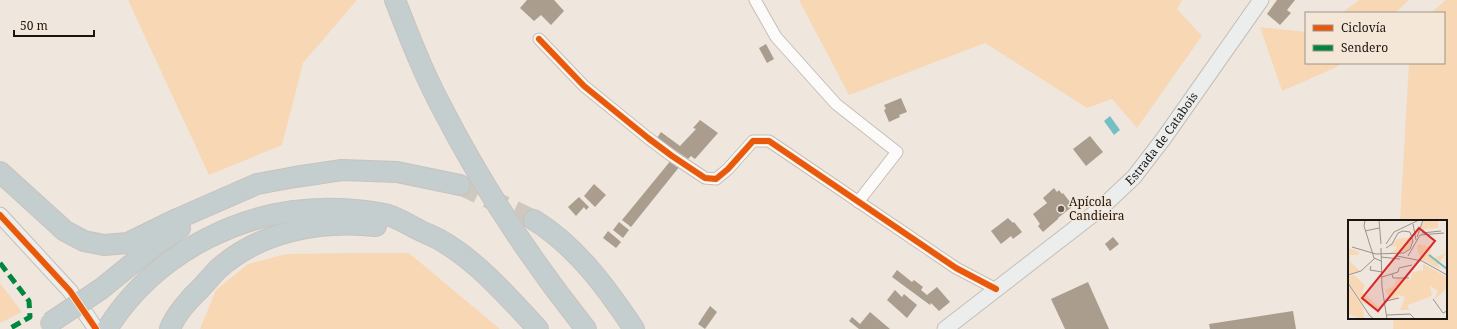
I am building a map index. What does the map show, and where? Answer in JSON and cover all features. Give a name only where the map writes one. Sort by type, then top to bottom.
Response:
[{"type":"highway","points":[[395,0],[440,104],[473,166],[527,251],[586,329]]},
{"type":"highway","points":[[0,172],[65,231],[84,241],[104,245],[128,243],[234,193],[257,184],[295,177],[342,170],[397,172],[460,185]]},
{"type":"highway","points":[[45,326],[101,289],[154,246],[234,193]]},
{"type":"highway","points":[[111,322],[149,277],[180,252],[207,237],[264,217],[294,211],[326,208],[357,210],[390,216],[445,242],[473,263],[498,286],[538,329]]},
{"type":"highway","points":[[534,220],[548,229],[590,269],[634,329]]},
{"type":"highway","points":[[170,329],[190,298],[218,270],[246,250],[270,238],[290,231],[313,226],[356,224],[383,226],[410,235],[438,249],[465,267],[533,329]]},
{"type":"main road","name":"Estrada de Catabois","points":[[945,329],[1100,209],[1134,177],[1164,138],[1261,0]]},
{"type":"main road","points":[[0,215],[70,291],[96,329]]},
{"type":"street","points":[[755,0],[776,37],[836,104],[897,152],[858,202]]},
{"type":"street","points":[[538,39],[584,86],[648,138],[705,178],[716,179],[728,169],[753,141],[769,141],[956,268],[996,289]]},
{"type":"shaded area","points":[[128,0],[357,0],[303,63],[282,145],[209,175]]},
{"type":"shaded area","points":[[799,0],[1182,0],[1177,9],[1202,36],[1137,128],[1112,99],[1087,108],[985,43],[849,95]]},
{"type":"shaded area","points":[[1359,0],[1409,0],[1396,12],[1343,12]]},
{"type":"shaded area","points":[[1446,0],[1457,0],[1457,329],[1393,329],[1394,319],[1447,319],[1447,220],[1400,220],[1409,64],[1445,64],[1445,12],[1432,12]]},
{"type":"shaded area","points":[[1260,27],[1305,32],[1305,64],[1340,64],[1337,67],[1282,91]]},
{"type":"shaded area","points":[[409,253],[500,329],[200,329],[216,290],[248,264],[286,254]]},
{"type":"shaded area","points":[[0,283],[22,312],[0,323]]},
{"type":"water","points":[[1110,116],[1120,130],[1114,135],[1104,121]]},
{"type":"building","points":[[527,0],[554,0],[564,11],[551,25],[541,15],[534,21],[520,8]]},
{"type":"building","points":[[1277,0],[1295,0],[1287,10],[1291,13],[1280,25],[1267,14]]},
{"type":"building","points":[[766,44],[774,59],[767,63],[759,48]]},
{"type":"building","points":[[901,98],[907,112],[899,115],[900,117],[889,122],[884,110],[886,109],[884,105]]},
{"type":"building","points":[[700,120],[718,133],[695,159],[691,156],[688,159],[657,138],[661,132],[680,146],[696,129],[693,128]]},
{"type":"building","points":[[1090,136],[1103,152],[1086,166],[1073,149]]},
{"type":"building","points":[[672,159],[680,166],[631,227],[622,220]]},
{"type":"building","points":[[594,184],[606,195],[595,207],[584,196]]},
{"type":"building","points":[[1054,188],[1057,192],[1059,190],[1062,194],[1063,193],[1073,206],[1043,232],[1038,226],[1040,224],[1033,214],[1047,203],[1043,198]]},
{"type":"building","points":[[579,197],[589,207],[586,210],[584,207],[576,216],[568,207]]},
{"type":"building","points":[[1008,218],[1013,223],[1014,222],[1022,232],[1013,239],[1011,236],[1001,244],[991,231]]},
{"type":"building","points":[[619,222],[629,230],[623,238],[613,230]]},
{"type":"building","points":[[608,231],[621,242],[616,248],[603,238]]},
{"type":"building","points":[[1113,237],[1119,244],[1110,251],[1105,244]]},
{"type":"building","points":[[897,270],[912,282],[914,280],[923,287],[921,290],[927,295],[937,287],[950,302],[939,311],[931,303],[930,305],[892,277]]},
{"type":"building","points":[[1088,282],[1109,329],[1065,329],[1051,299]]},
{"type":"building","points":[[895,290],[902,297],[904,294],[917,305],[907,318],[887,300]]},
{"type":"building","points":[[710,306],[717,312],[705,329],[698,324]]},
{"type":"building","points":[[1293,311],[1296,329],[1210,329],[1209,324]]},
{"type":"building","points":[[870,312],[890,329],[859,329],[849,321],[852,317],[860,324]]},
{"type":"tunnel","points":[[460,185],[534,220]]},
{"type":"marked path","points":[[0,263],[29,301],[30,317],[9,329]]},
{"type":"cycle path","points":[[539,39],[584,86],[648,138],[705,178],[716,179],[728,169],[753,141],[769,141],[956,268],[996,289]]},
{"type":"cycle path","points":[[0,215],[70,291],[96,329]]},
{"type":"place","name":"Apícola Candieira","points":[[1061,209]]}]
